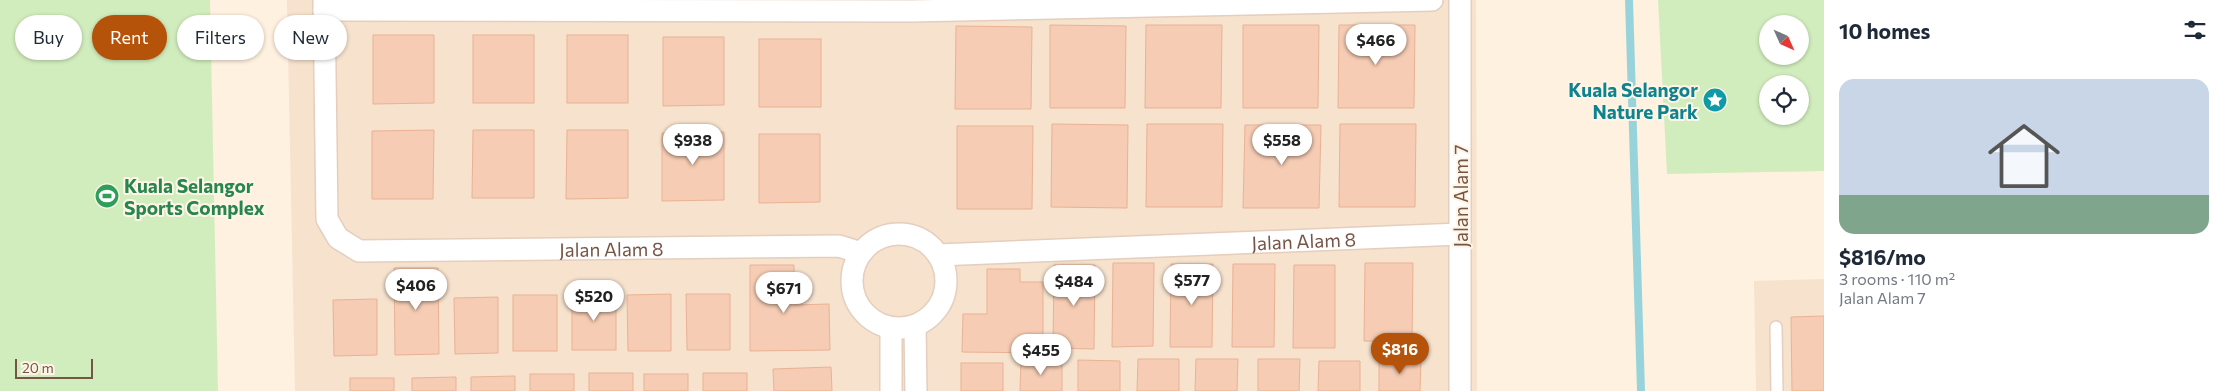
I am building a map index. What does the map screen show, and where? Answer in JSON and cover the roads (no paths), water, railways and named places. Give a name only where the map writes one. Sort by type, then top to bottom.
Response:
[{"type":"street","points":[[324,5],[912,11],[1432,0]]},
{"type":"street","name":"Jalan Alam 7","points":[[1460,0],[1460,391]]},
{"type":"street","name":"Jalan Alam 8","points":[[324,5],[327,219],[338,238],[359,251],[839,246],[861,253]]},
{"type":"street","points":[[900,234],[915,237],[928,244],[938,256],[944,268],[946,282],[943,296],[937,308],[928,318],[915,326],[891,328],[876,323],[863,313],[855,299],[852,283],[854,267],[861,253],[872,242],[886,236],[900,234]]},
{"type":"street","name":"Jalan Alam 8","points":[[938,256],[1460,234]]},
{"type":"street","points":[[915,326],[916,391]]},
{"type":"street","points":[[891,328],[891,391]]},
{"type":"lane","points":[[1776,327],[1776,391]]},
{"type":"waterway","points":[[1629,0],[1641,391]]},
{"type":"place","name":"Kuala Selangor Nature Park","points":[[1715,100]]},
{"type":"place","name":"Kuala Selangor Sports Complex","points":[[107,196]]}]
